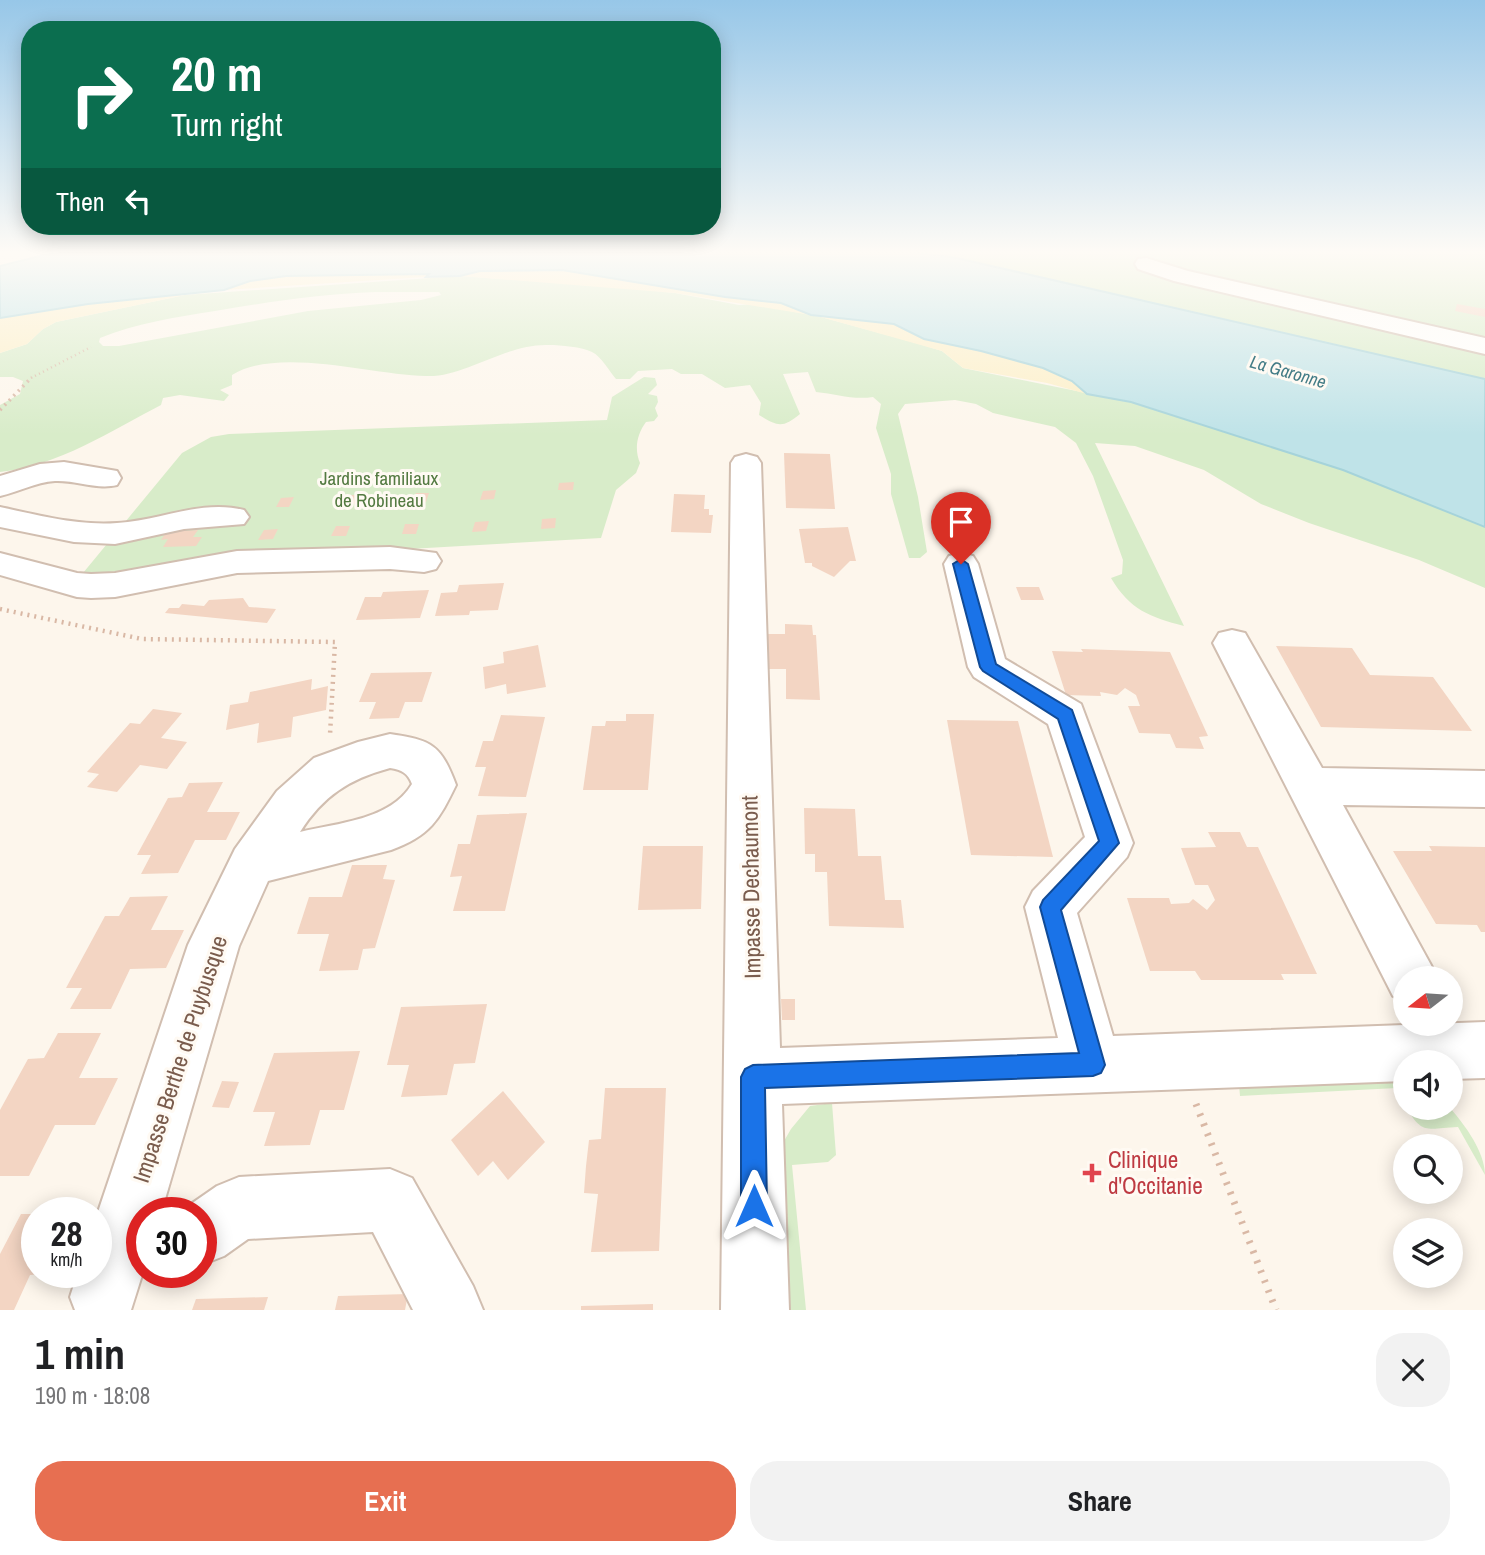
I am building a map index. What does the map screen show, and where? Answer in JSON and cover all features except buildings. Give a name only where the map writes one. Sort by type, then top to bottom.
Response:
[{"type":"street","points":[[1343,313],[1485,346]]},
{"type":"street","name":"Impasse Dechaumont","points":[[746,463],[755,1310]]},
{"type":"street","points":[[0,486],[23,477],[67,470],[106,478]]},
{"type":"street","points":[[0,517],[74,532],[115,534],[141,531],[184,519],[233,517]]},
{"type":"street","points":[[0,564],[77,585],[91,586],[115,585],[237,562],[390,558],[424,561]]},
{"type":"street","points":[[961,564],[988,667],[1066,715],[1110,843],[1050,907],[1093,1065]]},
{"type":"street","points":[[1233,643],[1406,966]]},
{"type":"street","name":"Impasse Berthe de Puybusque","points":[[113,1293],[214,945],[252,864],[293,804],[329,771],[358,759],[390,751],[410,754],[427,765],[434,785],[421,809],[391,830],[252,864]]},
{"type":"street","points":[[1309,786],[1485,789]]},
{"type":"street","points":[[753,1077],[1467,1048]]},
{"type":"street","points":[[217,1222],[239,1208],[390,1200],[449,1310]]},
{"type":"path","points":[[0,410],[35,374],[91,347]]},
{"type":"path","points":[[0,609],[142,639],[335,642],[329,771]]},
{"type":"path","points":[[1190,1090],[1276,1310]]},
{"type":"green space","points":[[98,313],[204,313],[157,321],[100,338],[99,342],[103,346],[119,346],[296,313],[801,313],[942,351],[963,368],[1131,402],[1343,470],[1485,527],[1485,588],[1419,560],[1261,504],[1204,470],[1135,446],[1095,443],[1184,626],[1161,619],[1133,605],[1111,578],[1122,574],[1123,560],[1093,476],[1076,443],[1055,427],[993,413],[976,404],[955,400],[905,404],[898,414],[918,497],[927,552],[920,558],[909,558],[891,494],[891,474],[876,428],[881,404],[873,397],[816,392],[808,372],[783,374],[800,414],[785,424],[776,424],[759,415],[761,403],[750,385],[725,388],[702,374],[681,374],[672,369],[638,371],[630,379],[616,379],[602,360],[592,352],[559,345],[517,349],[455,372],[426,376],[300,362],[251,367],[232,375],[232,385],[220,390],[229,395],[224,401],[180,395],[163,398],[161,405],[84,446],[43,463],[0,472],[0,405],[20,394],[23,381],[13,377],[0,377],[0,353],[27,344],[43,329],[56,322]]},
{"type":"green space","points":[[1197,313],[1485,313],[1485,379]]},
{"type":"green space","name":"Jardins familiaux de Robineau","points":[[644,377],[655,378],[657,385],[648,394],[657,396],[655,408],[658,416],[654,421],[646,422],[640,432],[637,447],[640,463],[636,473],[616,490],[601,538],[374,551],[158,570],[83,573],[182,453],[211,437],[229,434],[607,420],[612,397]]},
{"type":"green space","points":[[1387,1075],[1393,1077],[1393,1088],[1240,1096],[1239,1084]]},
{"type":"green space","points":[[832,1103],[836,1155],[828,1162],[792,1165],[806,1310],[781,1310],[777,1153],[791,1129],[810,1106]]},
{"type":"green space","points":[[1414,1120],[1459,1120],[1478,1148],[1485,1175],[1458,1127],[1433,1129]]},
{"type":"sand","points":[[25,313],[98,313],[56,322],[43,329],[27,344],[0,353],[0,318]]},
{"type":"sand","points":[[821,317],[894,324],[924,339],[1043,368],[1072,381],[1087,394],[1047,383],[963,368],[942,351]]},
{"type":"water","points":[[0,313],[31,313],[0,318]]},
{"type":"water","name":"La Garonne","points":[[806,313],[1197,313],[1485,379],[1485,527],[1343,470],[1131,402],[1087,394],[1072,381],[1043,368],[924,339],[894,324]]},
{"type":"place","name":"Clinique d'Occitanie","points":[[1092,1173]]},
{"type":"route","points":[[754,1206],[753,1077],[1093,1065],[1050,907],[1110,843],[1066,715],[988,667],[961,564]]}]
